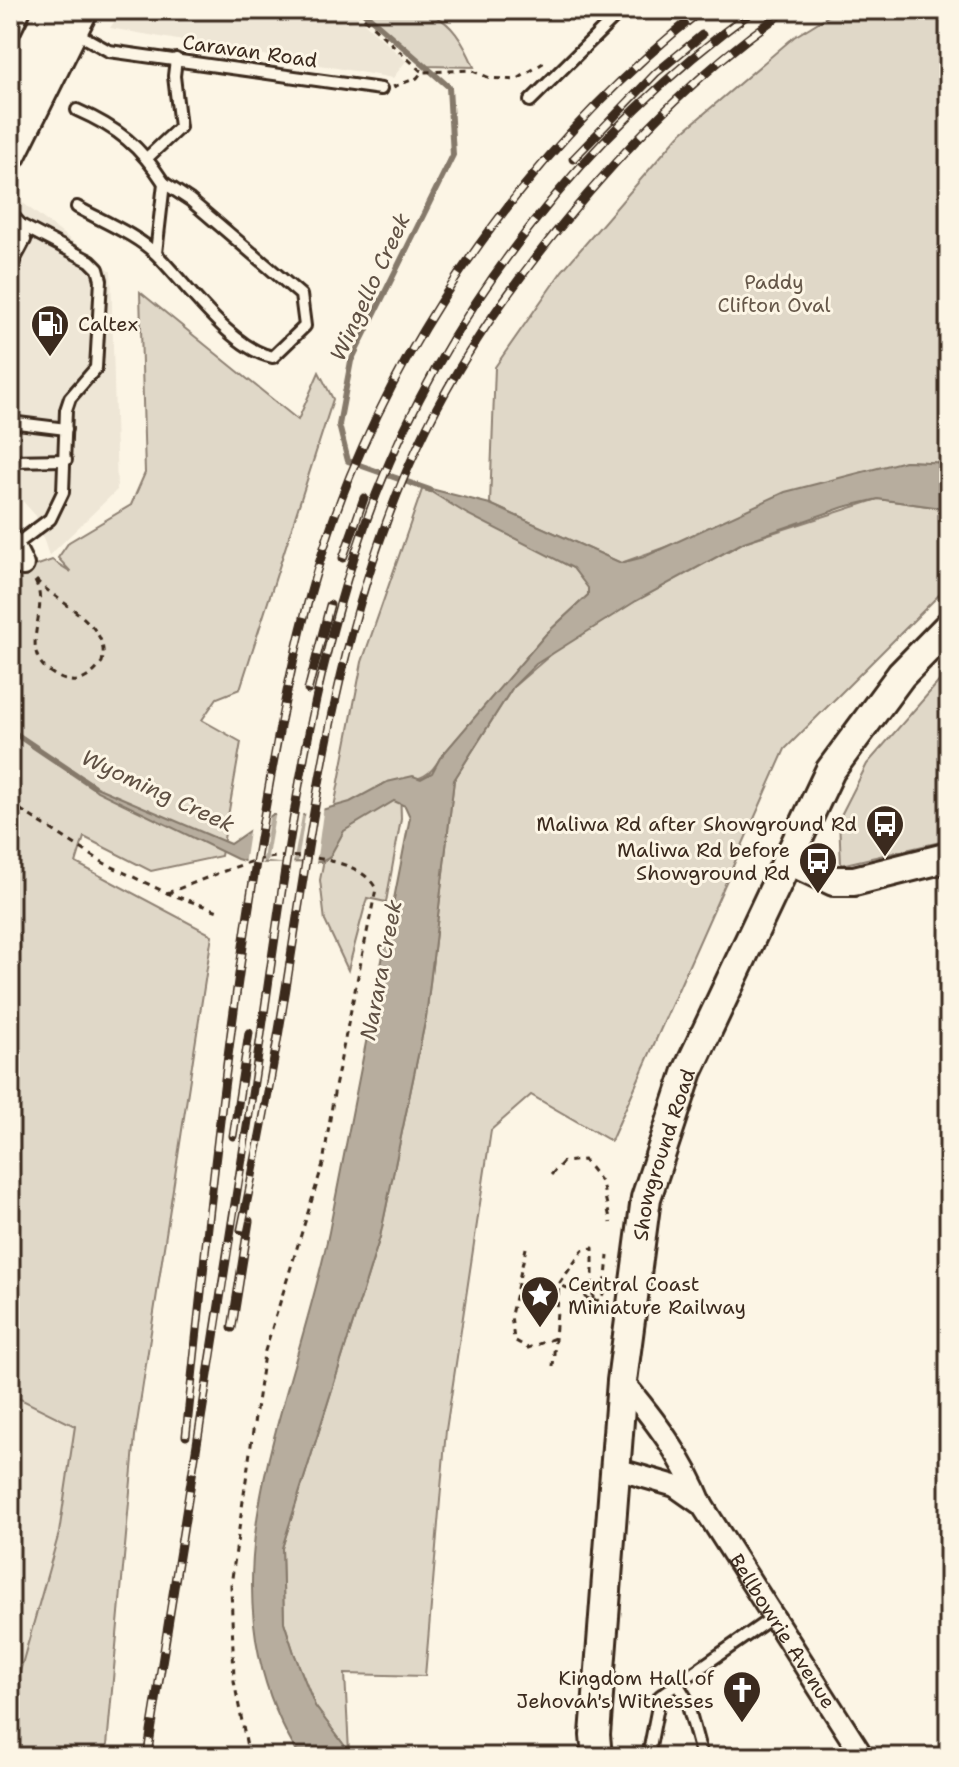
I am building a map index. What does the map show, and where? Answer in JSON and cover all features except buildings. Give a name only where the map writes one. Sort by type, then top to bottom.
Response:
[{"type":"main road","points":[[10,94],[68,17]]},
{"type":"main road","points":[[10,155],[68,17]]},
{"type":"street","name":"Showground Road","points":[[597,1757],[595,1735],[622,1381],[646,1198],[688,1071],[830,771],[863,722],[901,675],[949,626]]},
{"type":"street","points":[[787,859],[834,881],[854,881],[949,857]]},
{"type":"street","name":"Bellbowrie Avenue","points":[[622,1381],[687,1468],[702,1505],[863,1757]]},
{"type":"street","name":"Bellbowrie Avenue","points":[[616,1469],[675,1486],[702,1505]]},
{"type":"lane","points":[[530,101],[622,10]]},
{"type":"lane","name":"Caravan Road","points":[[68,17],[109,51],[381,89]]},
{"type":"lane","points":[[148,157],[180,127],[174,76],[176,59]]},
{"type":"lane","points":[[77,110],[105,122],[148,157],[164,183],[190,200],[301,295],[305,326],[273,357],[256,354],[183,286],[156,253],[77,207]]},
{"type":"lane","points":[[156,253],[164,183]]},
{"type":"lane","points":[[10,213],[21,225],[95,265],[101,280],[96,368],[70,398],[63,492],[54,512],[20,557]]},
{"type":"lane","points":[[10,288],[11,267],[25,240],[21,225]]},
{"type":"lane","points":[[10,422],[66,429]]},
{"type":"lane","points":[[10,461],[66,460]]},
{"type":"lane","points":[[648,1757],[660,1696],[773,1617]]},
{"type":"lane","points":[[677,1683],[686,1698],[702,1757]]},
{"type":"path","points":[[355,10],[422,72]]},
{"type":"path","points":[[381,89],[403,86],[422,72],[470,70],[490,78],[516,80],[549,60]]},
{"type":"path","points":[[20,557],[88,623],[101,640],[102,662],[85,678],[71,681],[56,677],[37,658],[33,636],[42,604],[20,557]]},
{"type":"path","points":[[10,803],[104,863],[167,893],[221,912]]},
{"type":"path","points":[[167,893],[252,860],[297,858],[332,860],[359,869],[370,876],[376,889],[335,1087],[323,1164],[264,1354],[231,1585],[234,1681],[249,1757]]},
{"type":"path","points":[[551,1175],[563,1162],[584,1160],[602,1183],[611,1223]]},
{"type":"path","points":[[526,1248],[511,1315],[514,1340],[528,1348],[555,1338]]},
{"type":"path","points":[[553,1367],[559,1284],[583,1250],[593,1248],[593,1301]]},
{"type":"path","points":[[559,1284],[593,1301],[600,1300],[605,1289],[608,1256]]},
{"type":"shaded area","points":[[122,10],[350,10],[406,61],[393,78],[110,28]]},
{"type":"shaded area","points":[[19,200],[111,271],[117,490],[49,556],[36,516],[10,487],[10,216]]},
{"type":"shaded area","points":[[10,1394],[75,1426],[59,1533],[10,1707]]},
{"type":"green space","points":[[362,10],[431,14],[454,31],[474,67],[425,66]]},
{"type":"green space","name":"Paddy Clifton Oval","points":[[838,10],[949,10],[949,463],[905,461],[621,563],[490,504],[495,367],[562,271],[679,135],[794,37]]},
{"type":"green space","points":[[140,292],[298,420],[319,372],[333,399],[240,689],[217,698],[202,720],[241,742],[221,856],[151,871],[84,837],[76,863],[212,935],[135,1436],[106,1757],[10,1757],[10,1707],[59,1533],[75,1426],[10,1394],[10,575],[52,560],[71,572],[58,558],[69,542],[131,505],[145,473]]},
{"type":"green space","points":[[423,487],[573,568],[588,587],[588,595],[546,634],[428,773],[400,782],[401,819],[386,902],[367,898],[348,970],[325,921],[320,880],[362,662]]},
{"type":"green space","points":[[878,499],[949,509],[949,585],[785,749],[611,1141],[531,1095],[491,1130],[446,1430],[425,1676],[345,1674],[349,1752],[315,1706],[294,1653],[284,1622],[282,1548],[380,1237],[426,1017],[454,780],[513,687],[555,651],[635,601],[744,542]]},
{"type":"green space","points":[[949,670],[949,840],[841,865],[839,819],[867,764]]},
{"type":"water","name":"Narara Creek","points":[[905,461],[949,463],[949,509],[878,499],[844,507],[744,542],[636,601],[536,664],[513,687],[454,780],[426,1017],[380,1237],[282,1548],[284,1622],[294,1653],[315,1706],[353,1757],[300,1757],[269,1692],[254,1627],[253,1562],[261,1496],[276,1430],[329,1232],[410,817],[405,806],[394,801],[344,831],[329,858],[321,862],[251,863],[97,791],[89,784],[230,844],[272,815],[304,815],[350,802],[387,782],[413,776],[421,779],[432,773],[440,758],[546,634],[588,595],[588,588],[573,568],[467,514],[423,487],[490,504],[621,563],[644,557],[785,492]]},
{"type":"pier","points":[[324,805],[316,864],[298,861],[306,810]]},
{"type":"pier","points":[[276,811],[303,811],[293,864],[267,862]]},
{"type":"pier","points":[[270,812],[262,867],[244,865],[250,825]]},
{"type":"waterway","name":"Wingello Creek","points":[[361,10],[449,87],[453,155],[351,361],[339,425],[348,461],[430,490]]},
{"type":"waterway","name":"Wyoming Creek","points":[[10,730],[93,786]]},
{"type":"railway","points":[[186,1436],[219,1131],[250,903],[296,649],[334,518],[380,410],[415,345],[497,221],[543,163],[593,108],[646,57],[702,10]]},
{"type":"railway","points":[[147,1757],[298,792],[330,641],[376,495],[407,424],[443,356],[485,289],[531,226],[581,166],[636,109],[693,57],[754,10]]},
{"type":"railway","points":[[241,1230],[339,686],[375,554],[427,427],[459,369],[514,286],[599,181],[674,102],[728,54],[787,10]]},
{"type":"railway","points":[[573,159],[656,73],[702,35]]},
{"type":"railway","points":[[343,558],[364,498]]},
{"type":"railway","points":[[308,690],[330,605]]},
{"type":"railway","points":[[233,1136],[249,1033]]},
{"type":"railway","points":[[232,1328],[249,1221]]},
{"type":"place","name":"Caltex","points":[[50,358]]},
{"type":"place","name":"Maliwa Rd after Showground Rd","points":[[885,858]]},
{"type":"place","name":"Maliwa Rd before Showground Rd","points":[[818,895]]},
{"type":"place","name":"Central Coast Miniature Railway","points":[[540,1329]]},
{"type":"place","name":"Kingdom Hall of Jehovah's Witnesses","points":[[742,1724]]}]
